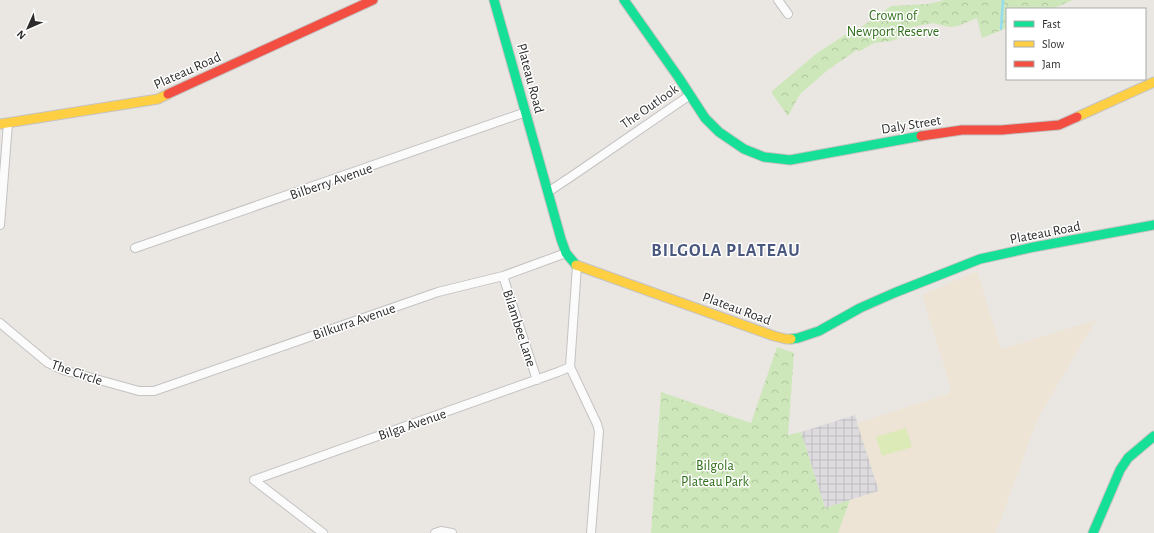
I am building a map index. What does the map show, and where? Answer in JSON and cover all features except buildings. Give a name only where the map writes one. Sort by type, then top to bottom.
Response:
[{"type":"street","name":"Plateau Road","points":[[4,123],[158,99],[373,0]]},
{"type":"street","name":"Plateau Road","points":[[494,0],[566,253],[578,266],[774,336],[786,339],[798,338],[819,331],[860,308],[889,295],[980,259],[1034,247],[1154,225]]},
{"type":"street","name":"The Outlook","points":[[548,192],[690,95],[624,0]]},
{"type":"street","points":[[778,0],[788,14]]},
{"type":"street","name":"Daly Street","points":[[690,95],[706,118],[719,132],[744,149],[764,157],[790,160],[884,142],[962,130],[1002,130],[1059,125],[1154,82]]},
{"type":"street","name":"Bilberry Avenue","points":[[135,248],[526,112]]},
{"type":"street","points":[[0,225],[4,123]]},
{"type":"street","name":"Bilkurra Avenue","points":[[142,391],[154,390],[438,292],[503,276],[566,253]]},
{"type":"street","points":[[578,266],[570,367],[599,431],[591,533]]},
{"type":"street","name":"Bilambee Lane","points":[[503,276],[537,380]]},
{"type":"street","name":"The Circle","points":[[0,323],[48,363],[63,370],[142,391]]},
{"type":"street","name":"Bilga Avenue","points":[[323,533],[254,480],[570,367]]},
{"type":"street","points":[[1093,533],[1120,470],[1128,458],[1154,436]]},
{"type":"street","points":[[435,533],[441,531],[452,533]]},
{"type":"shaded area","points":[[977,271],[1001,349],[1096,320],[1037,420],[996,533],[838,533],[850,500],[879,491],[857,423],[948,394],[951,389],[922,295]]},
{"type":"shaded area","points":[[855,415],[879,491],[825,508],[801,432]]},
{"type":"green space","name":"Crown of Newport Reserve","points":[[945,0],[1073,0],[1054,8],[1006,8],[1006,28],[982,38],[977,18],[958,26],[949,27],[933,23],[912,27],[902,37],[891,41],[874,43],[860,51],[857,50],[829,69],[800,94],[788,116],[771,92],[817,53],[845,35],[860,28],[891,6],[928,4]]},
{"type":"green space","name":"Bilgola Plateau Park","points":[[777,347],[794,353],[788,435],[801,432],[825,508],[850,500],[838,533],[651,533],[661,392],[751,423]]},
{"type":"green space","points":[[906,428],[912,447],[882,456],[876,437]]},
{"type":"waterway","points":[[1001,29],[1003,0]]},
{"type":"traffic: fast","points":[[494,0],[561,239],[566,253],[576,265]]},
{"type":"traffic: fast","points":[[624,0],[679,78],[705,118],[719,132],[744,149],[764,157],[790,160],[921,136]]},
{"type":"traffic: fast","points":[[791,339],[819,331],[860,308],[980,259],[1034,247],[1154,225]]},
{"type":"traffic: fast","points":[[1093,533],[1120,470],[1128,458],[1154,436]]},
{"type":"traffic: slow","points":[[1077,117],[1154,82]]},
{"type":"traffic: slow","points":[[0,124],[158,99],[168,94]]},
{"type":"traffic: slow","points":[[576,265],[774,336],[791,339]]},
{"type":"traffic: jam","points":[[168,94],[373,0]]},
{"type":"traffic: jam","points":[[921,136],[962,130],[1002,130],[1059,125],[1077,117]]},
{"type":"district","name":"BILGOLA PLATEAU","points":[[726,250]]}]
